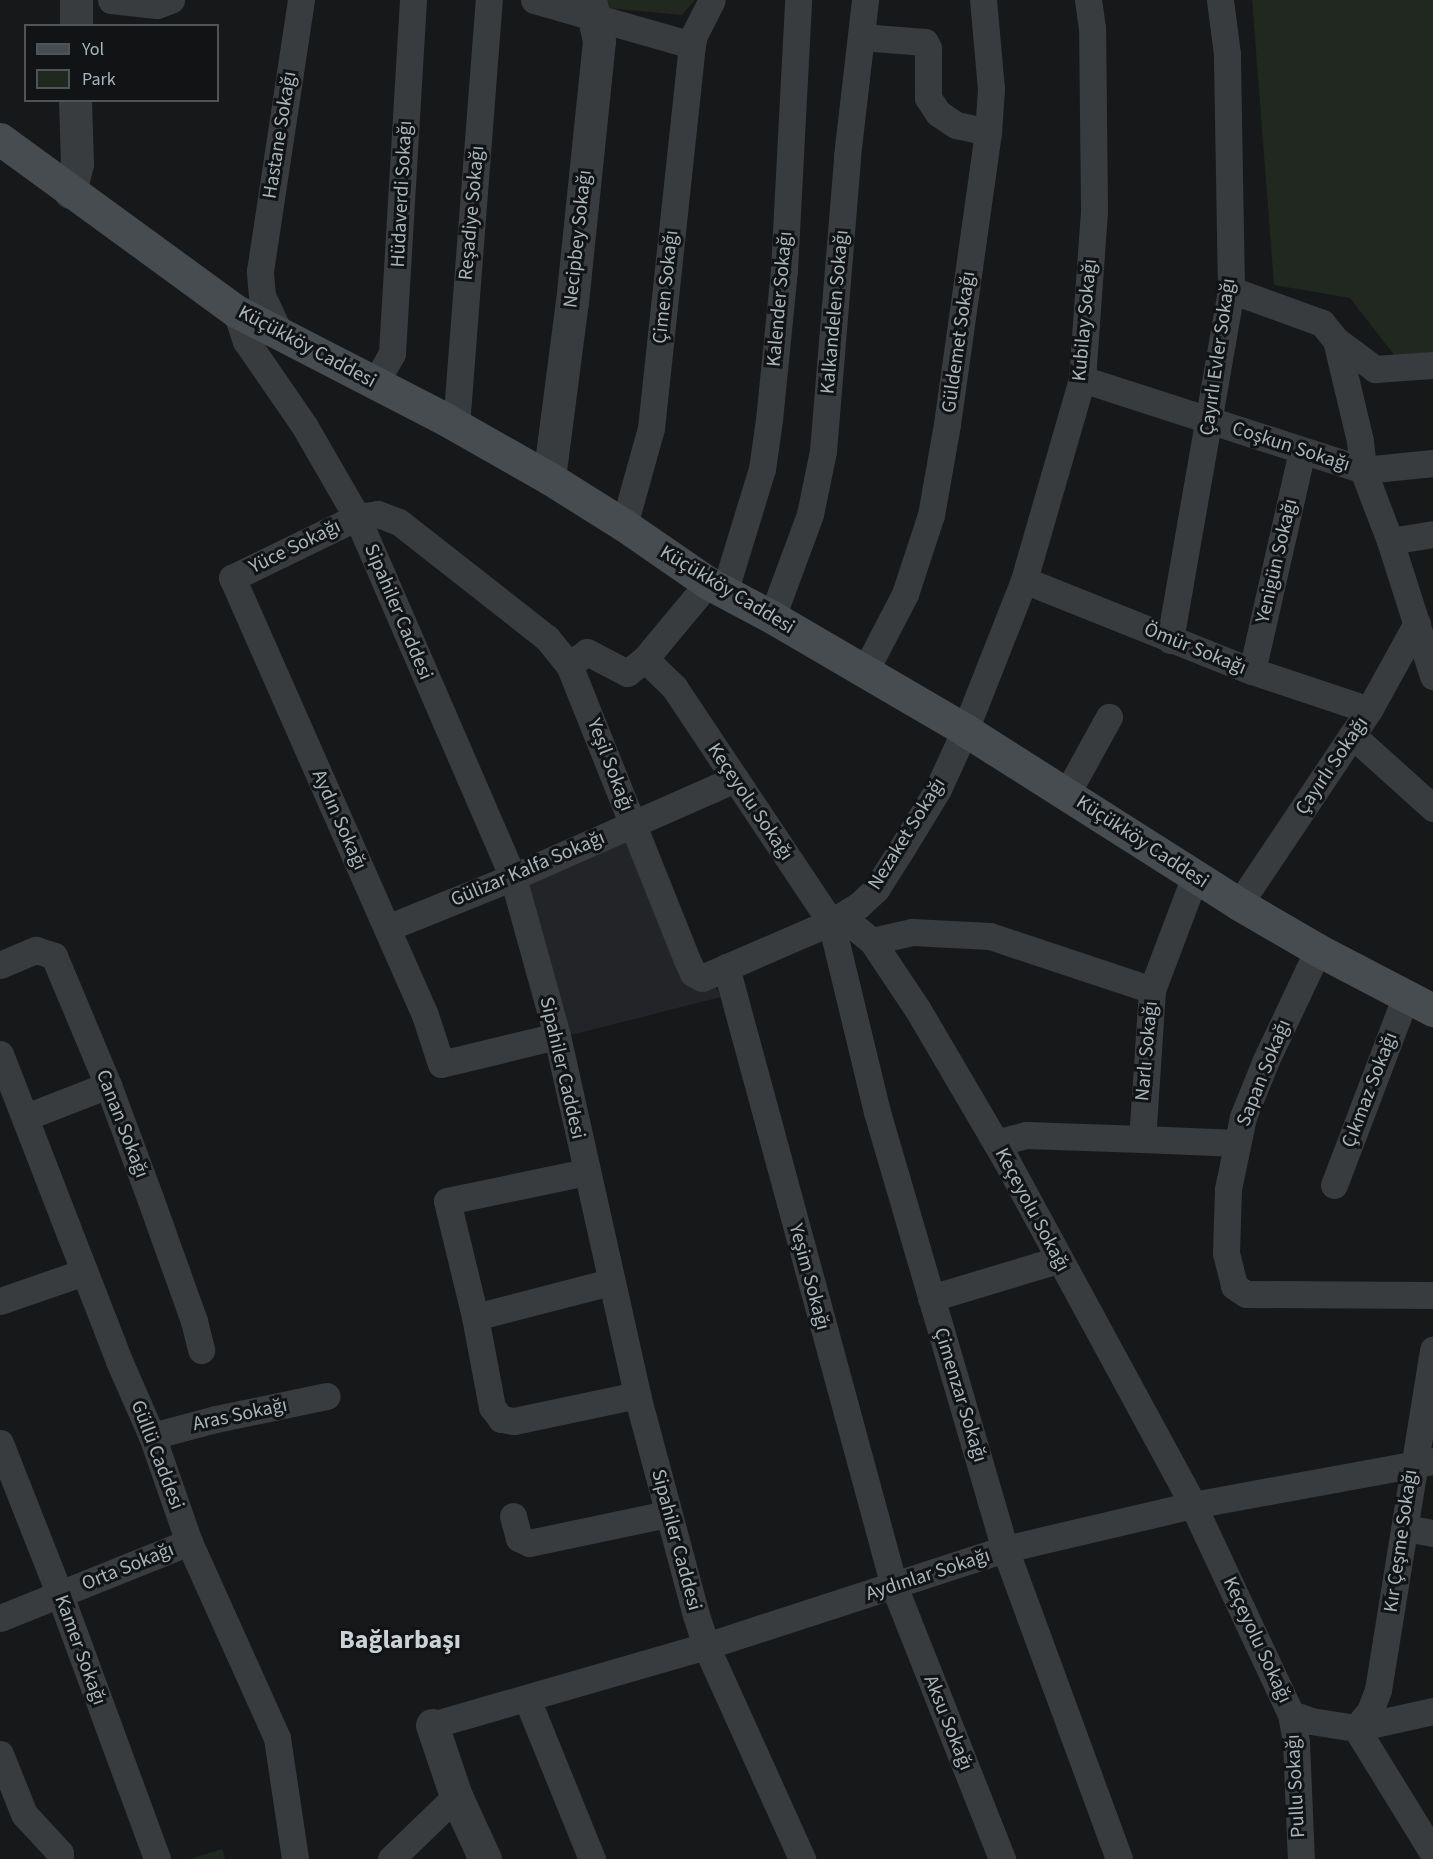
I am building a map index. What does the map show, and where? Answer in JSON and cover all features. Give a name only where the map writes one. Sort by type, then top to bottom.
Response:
[{"type":"main road","name":"Küçükköy Caddesi","points":[[0,139],[223,302],[262,326],[279,332],[549,478],[624,525],[716,588],[772,617],[965,730],[1239,904],[1318,950],[1420,1003]]},
{"type":"street","points":[[76,0],[76,24]]},
{"type":"street","points":[[111,0],[157,5],[171,0]]},
{"type":"street","name":"Hastane Sokağı","points":[[279,332],[262,296],[260,271],[301,0]]},
{"type":"street","name":"Hüdaverdi Sokağı","points":[[375,383],[392,353],[413,0]]},
{"type":"street","name":"Reşadiye Sokağı","points":[[456,426],[489,0]]},
{"type":"street","points":[[534,0],[592,8],[692,45]]},
{"type":"street","name":"Çimen Sokağı","points":[[624,525],[651,428],[692,45],[694,35],[712,0]]},
{"type":"street","name":"Kalender Sokağı","points":[[716,588],[762,469],[769,420],[784,270],[798,0]]},
{"type":"street","name":"Kalkandelen Sokağı","points":[[772,617],[810,514],[823,451],[847,156],[865,0]]},
{"type":"street","name":"Güldemet Sokağı","points":[[865,671],[905,594],[931,515],[961,332],[988,132],[992,89],[983,0]]},
{"type":"street","name":"Kubilay Sokağı","points":[[965,730],[1024,580],[1082,379],[1094,210],[1092,28],[1088,0]]},
{"type":"street","name":"Çayırlı Evler Sokağı","points":[[1170,640],[1210,421],[1231,290],[1227,54],[1220,0]]},
{"type":"street","name":"Necipbey Sokağı","points":[[549,478],[572,302],[599,41],[592,8]]},
{"type":"street","points":[[861,37],[925,42],[928,48],[928,98],[938,113],[956,124],[988,132]]},
{"type":"street","points":[[70,192],[77,164],[75,102]]},
{"type":"street","points":[[223,302],[260,271]]},
{"type":"street","points":[[1231,290],[1322,323],[1336,340],[1375,369],[1433,365]]},
{"type":"street","name":"Sipahiler Caddesi","points":[[223,302],[246,341],[305,427],[357,517],[513,877],[557,1036],[637,1395],[706,1646],[802,1859]]},
{"type":"street","points":[[1336,340],[1360,441],[1363,470],[1390,541],[1433,676]]},
{"type":"street","name":"Coşkun Sokağı","points":[[1082,379],[1363,470]]},
{"type":"street","name":"Yenigün Sokağı","points":[[1252,671],[1302,451]]},
{"type":"street","points":[[1363,470],[1433,463]]},
{"type":"street","name":"Yeşil Sokağı","points":[[357,517],[378,514],[399,522],[547,638],[569,664],[693,973],[702,978],[831,922]]},
{"type":"street","name":"Yüce Sokağı","points":[[232,578],[357,517]]},
{"type":"street","points":[[1390,541],[1433,534]]},
{"type":"street","name":"Aydın Sokağı","points":[[232,578],[425,1015],[441,1064],[557,1036]]},
{"type":"street","name":"Ömür Sokağı","points":[[1024,580],[1252,671],[1369,710]]},
{"type":"street","points":[[569,664],[587,652],[627,673],[645,659],[716,588]]},
{"type":"street","name":"Çayırlı Sokağı","points":[[1239,904],[1369,710],[1417,623]]},
{"type":"street","name":"Keçeyolu Sokağı","points":[[645,659],[674,687],[831,922],[852,926],[872,941],[918,1010],[996,1143],[1193,1505],[1291,1714],[1311,1721],[1356,1728]]},
{"type":"street","points":[[1067,793],[1109,717]]},
{"type":"street","name":"Nezaket Sokağı","points":[[831,922],[858,906],[876,889],[938,789],[965,730]]},
{"type":"street","points":[[1352,735],[1433,808]]},
{"type":"street","name":"Gülizar Kalfa Sokağı","points":[[387,928],[513,877],[735,779]]},
{"type":"street","name":"Narlı Sokağı","points":[[1142,1139],[1152,990],[1195,876]]},
{"type":"street","name":"Çimenzar Sokağı","points":[[831,922],[877,1112],[1005,1549],[1119,1859]]},
{"type":"street","points":[[872,941],[912,933],[990,936],[1152,990]]},
{"type":"street","name":"Canan Sokağı","points":[[0,964],[36,950],[54,956],[108,1085],[194,1321],[201,1350]]},
{"type":"street","name":"Sapan Sokağı","points":[[1318,950],[1266,1060],[1243,1117],[1228,1189],[1226,1253],[1234,1286],[1246,1294],[1433,1295]]},
{"type":"street","name":"Yeşim Sokağı","points":[[726,967],[894,1586]]},
{"type":"street","name":"Çıkmaz Sokağı","points":[[1334,1185],[1420,1003]]},
{"type":"street","name":"Güllü Caddesi","points":[[0,1054],[119,1361],[152,1436],[189,1542],[277,1738],[295,1859]]},
{"type":"street","points":[[26,1117],[108,1085]]},
{"type":"street","points":[[996,1143],[1026,1135],[1237,1143]]},
{"type":"street","points":[[586,1172],[447,1201],[475,1317],[492,1407],[501,1419],[514,1421],[637,1395]]},
{"type":"street","points":[[931,1298],[1058,1260]]},
{"type":"street","points":[[0,1301],[84,1272]]},
{"type":"street","points":[[475,1317],[610,1282]]},
{"type":"street","name":"Kır Çeşme Sokağı","points":[[1356,1728],[1370,1711],[1378,1690],[1405,1528],[1423,1462],[1433,1349]]},
{"type":"street","name":"Aras Sokağı","points":[[152,1436],[216,1419],[327,1396]]},
{"type":"street","name":"Kamer Sokağı","points":[[0,1443],[60,1595],[157,1859]]},
{"type":"street","name":"Aydınlar Sokağı","points":[[432,1725],[706,1646],[1005,1549],[1193,1505],[1423,1462]]},
{"type":"street","points":[[513,1516],[519,1538],[530,1543],[668,1514]]},
{"type":"street","points":[[1405,1528],[1433,1533]]},
{"type":"street","name":"Orta Sokağı","points":[[0,1618],[189,1542]]},
{"type":"street","name":"Aksu Sokağı","points":[[894,1586],[1002,1859]]},
{"type":"street","points":[[527,1699],[592,1859]]},
{"type":"street","points":[[1433,1712],[1356,1728],[1433,1853]]},
{"type":"street","name":"Pullu Sokağı","points":[[1291,1714],[1296,1742],[1300,1859]]},
{"type":"street","points":[[432,1725],[456,1796],[485,1859]]},
{"type":"street","points":[[0,1754],[24,1814],[60,1853],[60,1859]]},
{"type":"street","points":[[391,1859],[456,1796]]},
{"type":"shaded area","points":[[630,833],[721,997],[567,1036],[522,878]]},
{"type":"green space","points":[[605,0],[695,0],[682,15],[607,8]]},
{"type":"green space","points":[[1252,0],[1433,0],[1433,353],[1395,356],[1350,298],[1274,285]]},
{"type":"green space","points":[[222,1849],[225,1859],[190,1859]]},
{"type":"district","name":"Bağlarbaşı","points":[[400,1640]]}]
